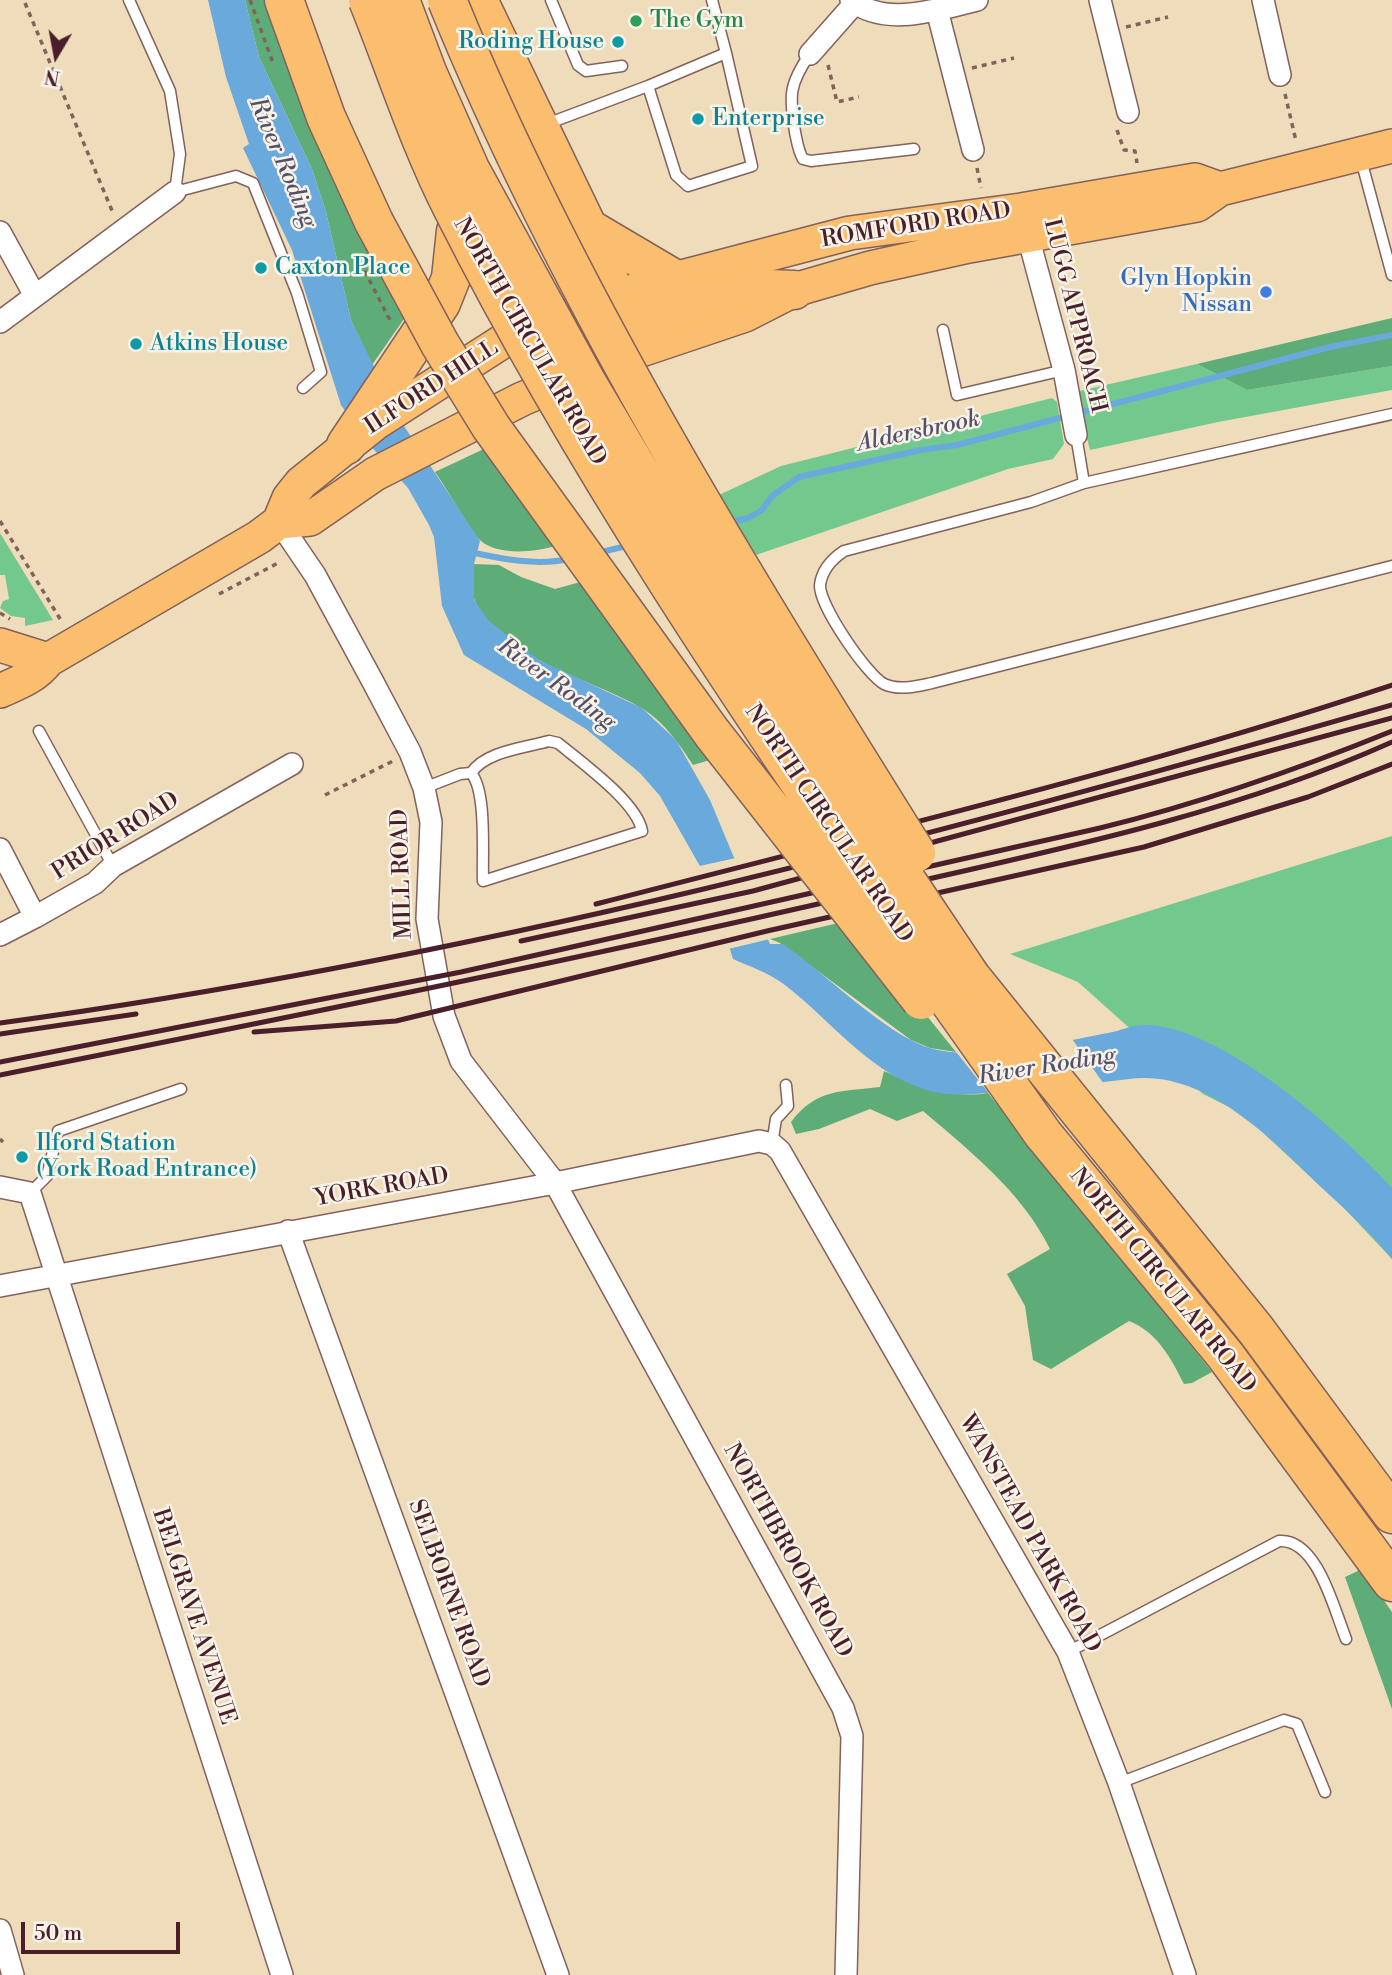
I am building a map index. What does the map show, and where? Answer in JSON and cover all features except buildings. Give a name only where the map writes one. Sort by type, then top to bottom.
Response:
[{"type":"highway","points":[[284,0],[298,46],[374,222],[440,344],[491,427],[697,712],[819,866],[883,955],[1043,1134]]},
{"type":"highway","points":[[355,0],[366,15],[425,163],[456,231],[526,361],[536,366],[556,362],[626,328],[740,290],[794,290]]},
{"type":"highway","name":"NORTH CIRCULAR ROAD","points":[[368,0],[452,207],[552,391],[758,722],[1043,1134],[1225,1355],[1392,1582]]},
{"type":"highway","name":"NORTH CIRCULAR ROAD","points":[[400,0],[427,72],[470,169],[587,383],[690,557],[971,978],[1077,1105],[1256,1330],[1392,1514]]},
{"type":"highway","points":[[447,0],[484,92],[525,175],[660,431],[939,888],[1034,1027],[1077,1105]]},
{"type":"highway","points":[[478,0],[588,229],[626,328]]},
{"type":"highway","points":[[588,229],[676,280]]},
{"type":"highway","points":[[346,445],[434,316],[451,278],[456,231]]},
{"type":"main road","name":"ROMFORD ROAD","points":[[794,290],[1024,223],[1195,180],[1220,189],[1392,146]]},
{"type":"main road","name":"ROMFORD ROAD","points":[[626,328],[640,288],[772,252],[850,233],[1024,223]]},
{"type":"main road","name":"ILFORD HILL","points":[[0,691],[37,674],[48,660],[181,585],[279,522],[310,519],[375,474],[468,425],[626,328]]},
{"type":"main road","name":"ILFORD HILL","points":[[279,522],[289,498],[301,483],[346,445],[511,336]]},
{"type":"main road","points":[[0,645],[48,660]]},
{"type":"street","points":[[816,47],[853,2],[901,15],[977,0]]},
{"type":"street","points":[[1100,0],[1122,120]]},
{"type":"street","points":[[1263,0],[1280,75]]},
{"type":"street","points":[[937,10],[973,150]]},
{"type":"street","points":[[0,323],[175,192]]},
{"type":"street","name":"LUGG APPROACH","points":[[1024,223],[1064,377],[1076,435]]},
{"type":"street","points":[[0,232],[35,296]]},
{"type":"street","name":"MILL ROAD","points":[[279,522],[315,575],[410,752],[424,788],[431,822],[427,919],[446,1025],[467,1071],[555,1183]]},
{"type":"street","name":"PRIOR ROAD","points":[[0,935],[95,883],[113,866],[292,764]]},
{"type":"street","points":[[0,849],[35,917]]},
{"type":"street","name":"YORK ROAD","points":[[0,1286],[555,1183],[759,1141],[772,1144]]},
{"type":"street","name":"WANSTEAD PARK ROAD","points":[[772,1144],[780,1151],[1068,1652],[1119,1783],[1185,1975]]},
{"type":"street","name":"NORTHBROOK ROAD","points":[[555,1183],[843,1708],[852,1736],[846,1975]]},
{"type":"street","points":[[0,1187],[30,1194]]},
{"type":"street","name":"BELGRAVE AVENUE","points":[[30,1194],[282,1975]]},
{"type":"street","name":"SELBORNE ROAD","points":[[288,1231],[558,1975]]},
{"type":"street","points":[[0,1930],[13,1975]]},
{"type":"lane","points":[[129,0],[170,91],[180,154],[175,192],[236,176],[253,183],[297,293],[321,372],[303,388]]},
{"type":"lane","points":[[551,0],[578,65],[586,71],[622,66]]},
{"type":"lane","points":[[648,86],[677,176],[688,186],[752,166],[712,0]]},
{"type":"lane","points":[[816,47],[797,72],[791,90],[791,111],[803,159],[811,162],[914,149]]},
{"type":"lane","points":[[538,127],[648,86],[726,53]]},
{"type":"lane","points":[[1359,154],[1392,275]]},
{"type":"lane","points":[[943,330],[957,395],[1064,377]]},
{"type":"lane","points":[[1392,414],[1084,483],[1031,502],[844,551],[828,562],[820,586],[824,600],[872,675],[885,684],[899,688],[1392,566]]},
{"type":"lane","points":[[1076,435],[1084,483]]},
{"type":"lane","points":[[39,731],[113,866]]},
{"type":"lane","points":[[549,741],[558,743],[624,801],[641,823],[642,831],[483,881],[479,787],[471,773],[478,762],[549,741]]},
{"type":"lane","points":[[424,788],[460,774],[471,773]]},
{"type":"lane","points":[[772,1144],[776,1119],[788,1106],[786,1085]]},
{"type":"lane","points":[[30,1194],[47,1176],[58,1131],[181,1089]]},
{"type":"lane","points":[[1068,1652],[1279,1541],[1290,1540],[1299,1544],[1315,1563],[1346,1639]]},
{"type":"lane","points":[[1119,1783],[1284,1720],[1297,1724],[1325,1792]]},
{"type":"path","points":[[25,3],[121,231]]},
{"type":"path","points":[[1108,32],[1168,18]]},
{"type":"path","points":[[816,47],[837,102],[859,97]]},
{"type":"path","points":[[953,72],[1014,58]]},
{"type":"path","points":[[1280,75],[1298,147]]},
{"type":"path","points":[[1122,120],[1124,150],[1135,151],[1139,176]]},
{"type":"path","points":[[0,521],[64,624]]},
{"type":"path","points":[[218,595],[288,558]]},
{"type":"path","points":[[325,795],[410,752]]},
{"type":"green space","points":[[245,0],[266,0],[406,316],[372,365],[351,320],[326,212],[312,169],[259,57]]},
{"type":"green space","points":[[1392,318],[1392,366],[1247,390],[1197,364]]},
{"type":"green space","points":[[1197,364],[1247,390],[1392,366],[1392,390],[1218,422],[1090,450],[1075,392]]},
{"type":"green space","points":[[1052,398],[1057,402],[1064,444],[1053,459],[1008,469],[756,555],[719,495],[781,466]]},
{"type":"green space","points":[[488,447],[556,546],[527,551],[497,549],[481,541],[472,529],[435,472]]},
{"type":"green space","points":[[0,533],[53,620],[25,626],[25,618],[11,616],[0,608],[3,601],[9,599],[5,575],[0,575]]},
{"type":"green space","points":[[474,564],[499,565],[521,577],[555,589],[584,581],[720,757],[693,765],[665,727],[643,709],[550,666],[506,639],[488,622],[473,597]]},
{"type":"green space","points":[[1392,836],[1392,1259],[1343,1207],[1260,1130],[1231,1108],[1203,1094],[1078,982],[1010,954]]},
{"type":"green space","points":[[834,924],[856,928],[956,1052],[930,1048],[911,1040],[780,943],[770,939]]},
{"type":"green space","points":[[884,1071],[947,1093],[988,1093],[1212,1372],[1192,1383],[1184,1384],[1155,1339],[1129,1321],[1051,1369],[1033,1360],[1025,1306],[1007,1274],[1050,1249],[1025,1209],[994,1174],[923,1111],[897,1121],[870,1109],[819,1129],[796,1134],[791,1122],[810,1103],[820,1097],[842,1091],[880,1087]]},
{"type":"green space","points":[[1362,1569],[1392,1612],[1392,1709],[1345,1577]]},
{"type":"water","name":"River Roding","points":[[208,0],[245,0],[259,57],[312,169],[326,212],[351,320],[402,423],[480,541],[474,564],[474,600],[489,621],[539,660],[642,708],[676,740],[710,800],[770,944],[783,944],[875,1017],[913,1041],[930,1048],[949,1052],[994,1052],[1144,1025],[1174,1030],[1208,1042],[1243,1062],[1312,1112],[1392,1188],[1392,1259],[1358,1222],[1281,1148],[1235,1111],[1210,1096],[1184,1085],[1157,1079],[1129,1079],[977,1094],[934,1092],[891,1074],[854,1047],[785,985],[733,959],[709,882],[660,796],[640,773],[586,729],[464,655],[442,606],[434,537],[429,525],[408,488],[369,444],[341,405],[292,250],[243,148],[249,144],[226,77]]},
{"type":"pier","points":[[736,858],[745,873],[770,939],[724,950],[705,884],[695,867]]},
{"type":"pier","points":[[1070,1036],[1106,1087],[991,1096],[953,1048],[1043,1042]]},
{"type":"waterway","name":"Aldersbrook","points":[[727,523],[748,518],[762,510],[772,496],[799,477],[921,450],[957,445],[1330,347],[1392,335]]},
{"type":"waterway","name":"Aldersbrook","points":[[597,553],[631,545]]},
{"type":"waterway","name":"Aldersbrook","points":[[470,552],[532,562],[569,559]]},
{"type":"railway","points":[[596,904],[1096,774],[1294,717],[1392,685]]},
{"type":"railway","points":[[0,1023],[353,965],[702,890],[1048,801],[1392,705]]},
{"type":"railway","points":[[521,941],[753,891],[1392,718]]},
{"type":"railway","points":[[0,1062],[461,972],[1100,828],[1248,785],[1392,731]]},
{"type":"railway","points":[[0,1075],[534,966],[1059,849],[1261,793],[1392,742]]},
{"type":"railway","points":[[254,1032],[396,1021],[767,931],[1144,847],[1308,797],[1392,764]]},
{"type":"railway","points":[[0,1034],[136,1014]]},
{"type":"place","name":"The Gym","points":[[636,21]]},
{"type":"place","name":"Roding House","points":[[618,42]]},
{"type":"place","name":"Enterprise","points":[[698,119]]},
{"type":"place","name":"Caxton Place","points":[[261,268]]},
{"type":"place","name":"Glyn Hopkin Nissan","points":[[1266,292]]},
{"type":"place","name":"Atkins House","points":[[136,344]]},
{"type":"place","name":"Ilford Station (York Road Entrance)","points":[[22,1157]]}]
